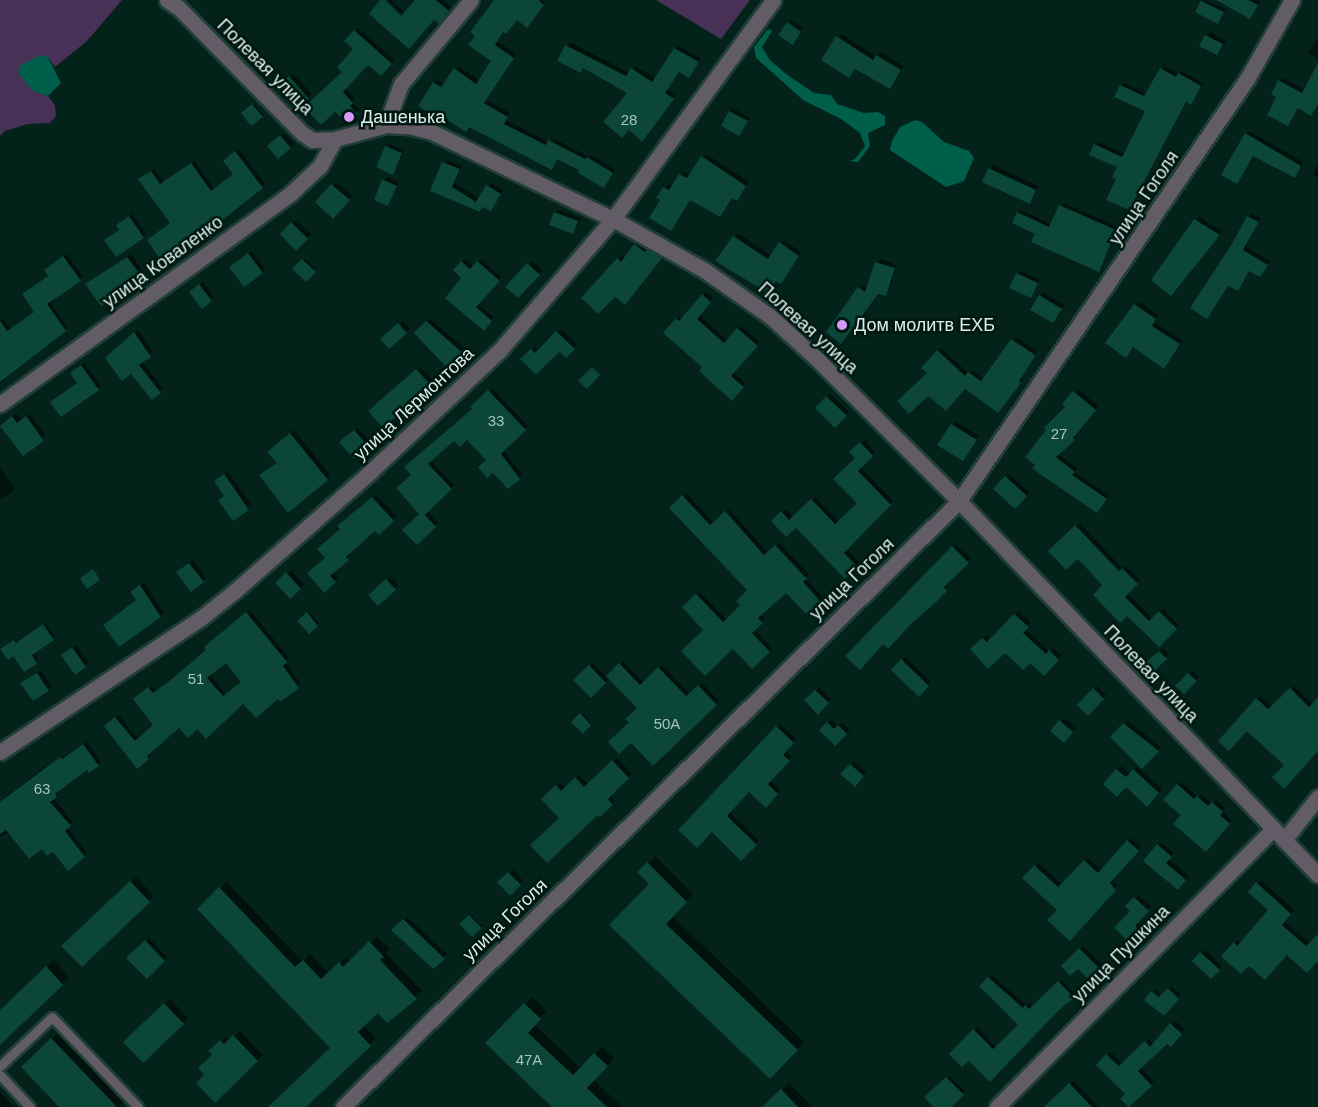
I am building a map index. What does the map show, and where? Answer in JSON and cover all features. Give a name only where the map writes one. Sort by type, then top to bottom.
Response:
[{"type":"street","name":"Полевая улица","points":[[166,0],[179,8],[302,133],[312,140],[335,139],[386,125],[408,126],[432,132],[613,219],[704,270],[771,317],[818,360],[959,501],[1318,875]]},
{"type":"street","points":[[386,125],[401,84],[471,0]]},
{"type":"street","name":"улица Лермонтова","points":[[0,752],[201,618],[267,564],[499,351],[613,219],[773,0]]},
{"type":"street","name":"улица Гоголя","points":[[343,1107],[959,501],[1247,79],[1293,0]]},
{"type":"street","name":"улица Коваленко","points":[[0,404],[291,193],[320,166],[335,139]]},
{"type":"street","name":"улица Пушкина","points":[[997,1107],[1318,797]]},
{"type":"lane","points":[[0,1066],[52,1017],[138,1107]]},
{"type":"lane","points":[[0,1075],[30,1107]]},
{"type":"shaded area","points":[[0,0],[122,0],[87,41],[55,67],[48,57],[33,91],[48,96],[55,105],[56,116],[50,123],[28,124],[5,131],[0,136]]},
{"type":"shaded area","points":[[656,0],[750,0],[721,39]]},
{"type":"shaded area","points":[[768,29],[772,31],[762,47],[770,60],[786,74],[814,93],[831,95],[837,104],[864,113],[878,112],[885,116],[885,125],[868,133],[870,146],[858,162],[849,161],[855,159],[865,146],[860,133],[841,119],[803,100],[756,58],[754,47]]},
{"type":"shaded area","points":[[41,55],[48,57],[61,83],[48,96],[33,91],[18,73],[21,65]]},
{"type":"shaded area","points":[[915,120],[922,122],[944,142],[969,151],[974,158],[964,181],[946,187],[890,150],[900,127]]},
{"type":"building","points":[[380,0],[385,0],[401,16],[415,0],[436,0],[449,11],[439,24],[434,20],[409,49],[369,14]]},
{"type":"building","points":[[494,0],[538,0],[544,5],[527,28],[517,20],[506,34],[503,32],[495,45],[514,58],[484,103],[508,117],[504,124],[546,145],[548,140],[585,159],[587,157],[613,173],[604,188],[578,173],[579,170],[557,159],[552,170],[469,127],[466,132],[441,116],[439,119],[418,106],[433,82],[441,87],[454,68],[476,84],[491,61],[468,45],[475,36],[470,32]]},
{"type":"building","points":[[1216,0],[1248,0],[1258,5],[1250,19]]},
{"type":"building","points":[[1201,1],[1224,12],[1218,24],[1195,12]]},
{"type":"building","points":[[787,22],[801,32],[793,45],[778,35]]},
{"type":"building","points":[[354,30],[392,64],[381,76],[368,65],[343,92],[353,103],[350,106],[358,114],[348,124],[335,112],[321,125],[304,107],[342,72],[337,67],[353,49],[344,41]]},
{"type":"building","points":[[1205,35],[1223,44],[1217,55],[1199,46]]},
{"type":"building","points":[[836,36],[873,60],[876,55],[901,70],[890,89],[855,69],[849,78],[821,60]]},
{"type":"building","points":[[565,45],[626,76],[631,68],[652,82],[674,48],[699,62],[689,78],[679,72],[665,93],[674,99],[642,142],[629,130],[622,138],[603,122],[627,93],[583,68],[581,73],[557,61]]},
{"type":"building","points":[[1318,63],[1318,104],[1311,116],[1298,108],[1288,126],[1267,115],[1276,97],[1271,94],[1278,80],[1302,93]]},
{"type":"building","points":[[1160,68],[1176,77],[1178,73],[1201,86],[1191,105],[1186,102],[1129,210],[1106,200],[1116,179],[1112,177],[1117,167],[1089,155],[1094,144],[1122,157],[1145,111],[1114,97],[1120,85],[1144,96]]},
{"type":"building","points":[[289,76],[309,99],[296,111],[275,88]]},
{"type":"building","points":[[252,104],[263,117],[251,126],[241,113]]},
{"type":"building","points":[[729,111],[748,121],[739,136],[721,126]]},
{"type":"building","points":[[1245,133],[1301,166],[1295,178],[1253,156],[1237,184],[1221,175]]},
{"type":"building","points":[[280,135],[291,148],[278,159],[267,146]]},
{"type":"building","points":[[385,146],[402,153],[393,175],[376,167]]},
{"type":"building","points":[[235,151],[263,188],[201,237],[204,240],[191,250],[187,246],[163,263],[147,240],[170,223],[138,179],[151,171],[160,184],[191,163],[211,191],[233,174],[223,161]]},
{"type":"building","points":[[701,156],[746,186],[737,201],[732,198],[720,217],[690,200],[671,231],[649,218],[660,200],[656,198],[663,187],[669,190],[679,174],[687,178]]},
{"type":"building","points":[[442,162],[460,169],[452,187],[476,202],[486,185],[501,194],[491,211],[482,207],[480,212],[430,191]]},
{"type":"building","points":[[988,168],[1036,190],[1030,204],[982,182]]},
{"type":"building","points":[[382,179],[397,186],[388,206],[374,200]]},
{"type":"building","points":[[331,184],[350,200],[333,219],[315,202]]},
{"type":"building","points":[[1059,205],[1116,230],[1099,272],[1031,242],[1035,234],[1012,223],[1017,212],[1049,227]]},
{"type":"building","points":[[554,212],[578,221],[573,234],[549,225]]},
{"type":"building","points":[[129,216],[144,238],[116,257],[104,240],[119,230],[116,225]]},
{"type":"building","points":[[1247,216],[1259,222],[1243,250],[1268,265],[1260,277],[1249,271],[1238,291],[1228,286],[1207,319],[1190,308],[1232,244]]},
{"type":"building","points":[[1194,219],[1220,235],[1171,296],[1151,280]]},
{"type":"building","points":[[291,222],[308,239],[296,251],[280,234]]},
{"type":"building","points":[[733,236],[768,259],[779,242],[799,256],[781,284],[776,281],[768,293],[715,261]]},
{"type":"building","points":[[634,244],[645,252],[647,249],[662,258],[625,305],[615,297],[598,314],[581,298],[617,258],[621,262]]},
{"type":"building","points":[[248,253],[263,273],[244,287],[229,267]]},
{"type":"building","points":[[63,256],[81,281],[47,304],[66,331],[0,382],[0,321],[7,331],[34,312],[22,294],[48,276],[44,270]]},
{"type":"building","points":[[127,257],[143,278],[101,306],[85,284]]},
{"type":"building","points":[[302,259],[316,272],[306,282],[292,269]]},
{"type":"building","points":[[461,261],[470,269],[477,261],[500,281],[476,307],[492,321],[484,331],[445,298],[461,278],[453,270]]},
{"type":"building","points":[[875,262],[895,268],[886,296],[878,294],[841,344],[826,332],[858,287],[865,292]]},
{"type":"building","points":[[527,263],[540,275],[518,298],[505,287]]},
{"type":"building","points":[[1016,273],[1038,283],[1031,298],[1009,288]]},
{"type":"building","points":[[199,284],[212,301],[202,309],[189,292]]},
{"type":"building","points":[[702,294],[711,302],[697,319],[724,343],[737,328],[758,346],[731,376],[744,387],[732,401],[699,371],[702,367],[663,333],[676,318],[679,321]]},
{"type":"building","points":[[1039,295],[1062,309],[1053,323],[1030,310]]},
{"type":"building","points":[[1134,304],[1156,319],[1152,326],[1180,344],[1164,369],[1133,347],[1126,358],[1105,343]]},
{"type":"building","points":[[426,321],[464,354],[449,370],[414,333]]},
{"type":"building","points":[[398,323],[407,333],[389,349],[380,339]]},
{"type":"building","points":[[556,331],[575,349],[566,358],[559,352],[536,375],[520,359],[531,349],[535,353]]},
{"type":"building","points":[[134,332],[151,357],[139,365],[161,393],[152,400],[131,374],[122,381],[105,358]]},
{"type":"building","points":[[1011,339],[1035,355],[1019,381],[1021,383],[998,413],[965,389],[946,411],[928,396],[909,414],[897,401],[927,373],[921,368],[937,350],[965,376],[968,372],[981,381]]},
{"type":"building","points":[[81,365],[99,390],[61,417],[50,402],[77,383],[70,373]]},
{"type":"building","points":[[592,367],[600,375],[587,389],[578,381]]},
{"type":"building","points":[[416,369],[432,386],[383,428],[368,411]]},
{"type":"building","points":[[488,390],[526,430],[501,454],[520,479],[508,489],[493,473],[487,478],[478,467],[486,460],[467,440],[460,447],[454,441],[428,464],[452,489],[425,515],[436,527],[417,545],[402,530],[419,514],[396,488],[411,475],[404,467],[472,409],[470,407]]},
{"type":"building","points":[[1073,391],[1096,410],[1073,438],[1075,440],[1056,457],[1075,472],[1072,475],[1107,499],[1097,513],[1032,468],[1035,465],[1025,457],[1046,430],[1044,428],[1065,407],[1062,404]]},
{"type":"building","points":[[826,396],[847,416],[835,428],[815,408]]},
{"type":"building","points":[[12,416],[17,423],[26,416],[44,441],[23,456],[0,426]]},
{"type":"building","points":[[951,424],[977,440],[963,461],[937,445]]},
{"type":"building","points":[[354,430],[368,446],[354,459],[339,442]]},
{"type":"building","points":[[290,433],[328,480],[288,513],[259,475],[277,463],[267,452]]},
{"type":"building","points":[[860,442],[873,456],[858,471],[891,505],[844,553],[858,567],[845,579],[796,528],[786,537],[771,521],[781,511],[789,520],[811,499],[835,524],[857,503],[833,479],[855,458],[849,452]]},
{"type":"building","points":[[224,474],[249,510],[233,521],[218,500],[224,496],[214,481]]},
{"type":"building","points":[[1005,476],[1027,496],[1015,509],[993,489]]},
{"type":"building","points":[[682,495],[710,525],[725,511],[764,555],[775,545],[807,579],[803,582],[821,602],[807,615],[786,593],[758,618],[763,623],[752,633],[770,652],[752,669],[733,649],[705,676],[681,651],[703,630],[682,607],[696,594],[723,622],[740,605],[736,601],[747,590],[669,508]]},
{"type":"building","points":[[372,497],[394,521],[379,535],[375,531],[346,557],[349,560],[330,576],[336,582],[324,593],[307,573],[325,558],[317,549],[340,529],[337,526]]},
{"type":"building","points":[[1075,525],[1119,571],[1122,568],[1138,584],[1125,597],[1149,621],[1159,611],[1177,629],[1159,647],[1127,616],[1120,623],[1093,595],[1102,585],[1078,559],[1066,570],[1048,551]]},
{"type":"building","points":[[952,546],[969,563],[944,587],[947,591],[937,601],[888,649],[883,644],[860,670],[845,656]]},
{"type":"building","points":[[189,563],[204,582],[191,592],[176,572]]},
{"type":"building","points":[[93,569],[100,580],[87,589],[80,578]]},
{"type":"building","points":[[286,572],[301,589],[290,599],[275,583]]},
{"type":"building","points":[[386,579],[396,590],[378,606],[368,595]]},
{"type":"building","points":[[140,585],[161,617],[119,647],[103,625],[136,600],[130,592]]},
{"type":"building","points":[[246,612],[287,662],[283,666],[299,688],[280,702],[278,699],[256,718],[243,704],[206,739],[197,729],[188,738],[179,728],[147,756],[149,759],[137,769],[104,726],[115,717],[135,741],[153,725],[133,699],[148,687],[153,693],[206,650],[204,647]],"holes":[[[226,663],[241,682],[223,696],[207,678]]]},
{"type":"building","points":[[307,612],[318,626],[309,634],[297,621]]},
{"type":"building","points":[[1014,614],[1029,627],[1023,633],[1046,654],[1049,650],[1059,660],[1044,676],[1030,663],[1023,670],[1005,653],[988,669],[970,649],[982,638],[987,642]]},
{"type":"building","points":[[43,624],[54,640],[32,655],[37,664],[24,672],[13,656],[8,660],[0,649],[14,640],[16,643]]},
{"type":"building","points":[[72,647],[86,667],[75,675],[61,655]]},
{"type":"building","points":[[1159,651],[1167,659],[1152,673],[1144,664]]},
{"type":"building","points":[[901,659],[929,686],[919,697],[891,670]]},
{"type":"building","points":[[619,663],[640,685],[658,667],[686,696],[698,685],[717,705],[653,766],[631,743],[619,754],[608,742],[629,722],[625,719],[637,708],[606,676]]},
{"type":"building","points":[[589,665],[606,683],[591,698],[573,680]]},
{"type":"building","points":[[37,673],[49,691],[33,701],[20,683]]},
{"type":"building","points":[[1188,673],[1197,681],[1184,694],[1175,686]]},
{"type":"building","points":[[1093,688],[1104,699],[1088,716],[1077,705]]},
{"type":"building","points":[[1290,688],[1309,707],[1318,697],[1318,751],[1284,789],[1272,777],[1284,765],[1247,731],[1229,751],[1218,741],[1256,698],[1268,709]]},
{"type":"building","points":[[815,690],[829,703],[818,715],[804,700]]},
{"type":"building","points":[[580,713],[591,725],[583,734],[571,722]]},
{"type":"building","points":[[1059,720],[1073,732],[1064,743],[1050,731]]},
{"type":"building","points":[[827,722],[834,729],[838,725],[847,734],[835,746],[819,730]]},
{"type":"building","points":[[1123,723],[1159,751],[1142,769],[1110,737]]},
{"type":"building","points":[[776,726],[794,743],[783,755],[790,761],[768,784],[778,794],[766,808],[749,792],[727,816],[757,845],[741,861],[712,832],[697,848],[678,830]]},
{"type":"building","points":[[83,744],[99,766],[89,773],[87,770],[55,794],[57,797],[50,802],[71,826],[65,831],[85,857],[68,871],[53,852],[47,856],[42,849],[29,859],[6,830],[0,834],[0,802],[60,757],[62,759]]},
{"type":"building","points":[[612,760],[629,778],[608,799],[613,805],[600,817],[598,815],[547,863],[530,845],[559,818],[541,799],[556,785],[561,791],[575,777],[584,787]]},
{"type":"building","points":[[850,764],[864,776],[855,787],[840,774]]},
{"type":"building","points":[[1116,769],[1126,777],[1133,769],[1159,793],[1147,807],[1126,787],[1117,797],[1103,784]]},
{"type":"building","points":[[1177,784],[1194,799],[1197,796],[1208,806],[1212,802],[1223,812],[1220,815],[1230,824],[1206,852],[1173,824],[1181,815],[1163,800]]},
{"type":"building","points":[[1127,840],[1139,851],[1110,883],[1116,890],[1070,941],[1047,920],[1057,910],[1022,878],[1034,865],[1058,887],[1084,860],[1098,873]]},
{"type":"building","points":[[1157,844],[1172,857],[1166,863],[1186,880],[1178,890],[1143,861]]},
{"type":"building","points":[[647,862],[687,902],[666,924],[798,1050],[770,1079],[609,925],[649,884],[637,872]]},
{"type":"building","points":[[508,872],[521,885],[510,896],[497,882]]},
{"type":"building","points":[[130,881],[150,902],[82,967],[61,946]]},
{"type":"building","points":[[1256,882],[1291,914],[1282,925],[1306,946],[1318,934],[1318,961],[1307,973],[1287,955],[1265,980],[1249,966],[1241,974],[1221,956],[1234,942],[1237,946],[1268,910],[1248,892]]},
{"type":"building","points":[[219,887],[295,967],[303,960],[321,979],[339,962],[343,967],[369,941],[384,957],[380,960],[417,999],[387,1023],[378,1013],[358,1032],[371,1046],[306,1107],[268,1107],[330,1048],[197,909]]},
{"type":"building","points":[[1134,897],[1149,911],[1135,926],[1142,932],[1131,944],[1114,928],[1130,911],[1125,906]]},
{"type":"building","points":[[469,915],[482,928],[472,937],[459,924]]},
{"type":"building","points":[[403,919],[445,959],[433,969],[391,930]]},
{"type":"building","points":[[145,940],[165,961],[147,979],[126,958]]},
{"type":"building","points":[[1079,948],[1100,969],[1089,980],[1078,969],[1070,976],[1061,966]]},
{"type":"building","points":[[1200,952],[1220,970],[1211,979],[1192,961]]},
{"type":"building","points":[[46,966],[63,985],[0,1045],[0,1010]]},
{"type":"building","points":[[988,977],[1023,1008],[1025,1005],[1029,1009],[1058,981],[1074,998],[1059,1010],[990,1082],[969,1061],[962,1067],[949,1054],[973,1029],[993,1049],[1018,1025],[979,986]]},
{"type":"building","points":[[1168,988],[1179,999],[1164,1016],[1144,1000],[1151,991],[1159,997]]},
{"type":"building","points":[[164,1003],[184,1024],[143,1063],[123,1042]]},
{"type":"building","points":[[524,1003],[541,1019],[528,1033],[573,1075],[594,1053],[608,1066],[587,1088],[607,1107],[552,1107],[485,1043]]},
{"type":"building","points":[[1170,1023],[1182,1034],[1171,1047],[1167,1044],[1138,1071],[1152,1086],[1129,1107],[1120,1099],[1125,1094],[1096,1065],[1106,1054],[1119,1066],[1145,1041],[1150,1047]]},
{"type":"building","points":[[233,1035],[258,1061],[215,1103],[196,1083],[204,1075],[198,1068],[212,1055],[208,1051],[220,1040],[224,1044]]},
{"type":"building","points":[[51,1038],[117,1107],[59,1107],[21,1067]]},
{"type":"building","points":[[946,1077],[964,1095],[951,1107],[933,1107],[924,1097]]},
{"type":"building","points":[[1069,1083],[1092,1107],[1044,1107]]},
{"type":"building","points":[[781,1089],[798,1107],[762,1107]]},
{"type":"place","name":"Дашенька","points":[[349,117]]},
{"type":"place","name":"Дом молитв ЕХБ","points":[[842,325]]}]
